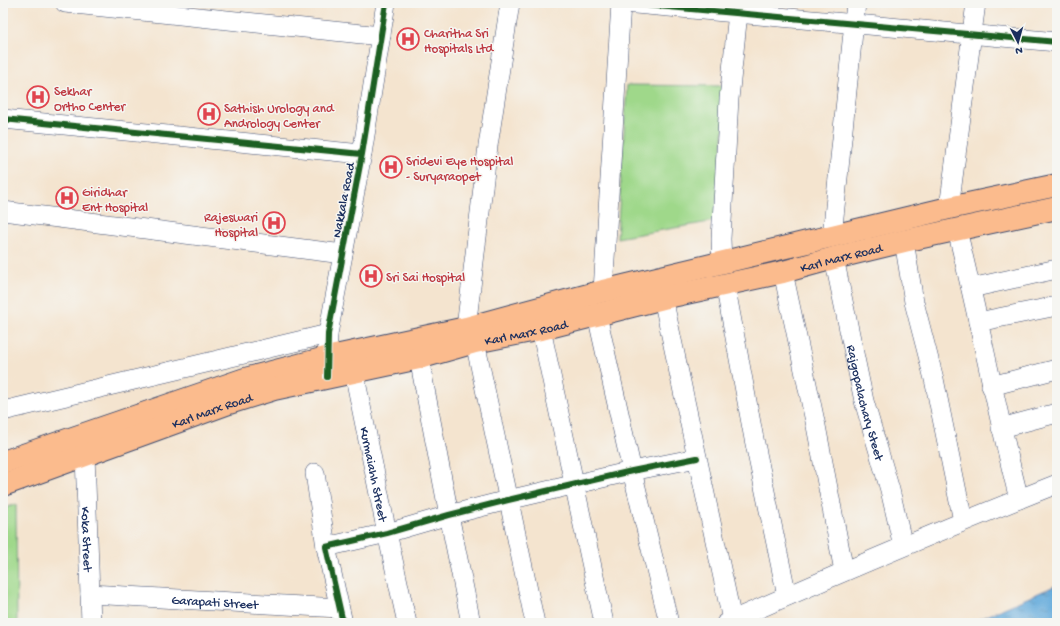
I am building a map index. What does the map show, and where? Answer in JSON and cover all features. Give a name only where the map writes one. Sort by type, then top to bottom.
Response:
[{"type":"main road","name":"Karl Marx Road","points":[[3,462],[245,379],[327,368],[470,335],[603,291],[949,208],[1057,184]]},
{"type":"main road","name":"Karl Marx Road","points":[[3,485],[229,403],[274,390],[327,368],[354,372],[419,358],[470,335],[542,329],[662,298],[783,272],[904,241],[1057,208]]},
{"type":"street","points":[[65,3],[380,36]]},
{"type":"street","name":"Nakkala Road","points":[[327,368],[328,334],[362,154],[386,3]]},
{"type":"street","points":[[510,3],[488,146],[470,335],[535,623]]},
{"type":"street","points":[[603,291],[622,3],[738,9],[853,24],[972,36],[1057,42]]},
{"type":"street","points":[[832,236],[856,3]]},
{"type":"street","points":[[949,208],[976,3]]},
{"type":"street","points":[[722,263],[721,239],[729,99],[738,9]]},
{"type":"street","points":[[3,119],[362,154]]},
{"type":"street","points":[[3,211],[343,254]]},
{"type":"street","points":[[957,230],[971,288],[991,386],[1019,499]]},
{"type":"street","points":[[904,241],[914,302],[934,380],[963,521]]},
{"type":"street","name":"Rajgopalachary Steet","points":[[834,258],[864,401],[890,490],[903,546]]},
{"type":"street","points":[[971,288],[1057,269]]},
{"type":"street","points":[[783,272],[816,426],[844,571]]},
{"type":"street","points":[[725,284],[754,439],[787,596]]},
{"type":"street","points":[[662,298],[697,458],[729,622],[903,546],[1057,484]]},
{"type":"street","points":[[978,322],[1057,306]]},
{"type":"street","points":[[597,315],[632,471],[669,623]]},
{"type":"street","points":[[542,329],[604,623]]},
{"type":"street","points":[[3,411],[328,334]]},
{"type":"street","points":[[419,358],[471,623]]},
{"type":"street","points":[[991,386],[1057,369]]},
{"type":"street","name":"Kurmaiahh Street","points":[[354,372],[407,623]]},
{"type":"street","points":[[1001,428],[1057,412]]},
{"type":"street","name":"Koka Street","points":[[85,455],[91,623]]},
{"type":"street","points":[[326,547],[387,533],[508,500],[632,471],[697,458]]},
{"type":"street","points":[[315,474],[326,547],[341,615]]},
{"type":"street","name":"Garapati Street","points":[[90,594],[341,615]]},
{"type":"green space","points":[[627,85],[728,86],[715,221],[617,238]]},
{"type":"green space","points":[[16,504],[17,623],[3,623],[3,509]]},
{"type":"water","points":[[1057,585],[1057,623],[970,623]]},
{"type":"cycle path","points":[[327,377],[328,334],[362,154],[386,3]]},
{"type":"cycle path","points":[[624,3],[1057,42]]},
{"type":"cycle path","points":[[3,119],[362,154]]},
{"type":"cycle path","points":[[343,623],[326,547],[387,533],[508,500],[632,471],[697,458]]},
{"type":"place","name":"Charitha Sri Hospitals Ltd","points":[[408,39]]},
{"type":"place","name":"Sekhar Ortho Center","points":[[38,97]]},
{"type":"place","name":"Sathish Urology and Andrology Center","points":[[209,114]]},
{"type":"place","name":"Sridevi Eye Hospital - Suryaraopet","points":[[391,167]]},
{"type":"place","name":"Giridhar Ent Hospital","points":[[67,198]]},
{"type":"place","name":"Rajeswari Hospital","points":[[274,223]]},
{"type":"place","name":"Sri Sai Hospital","points":[[371,276]]}]
